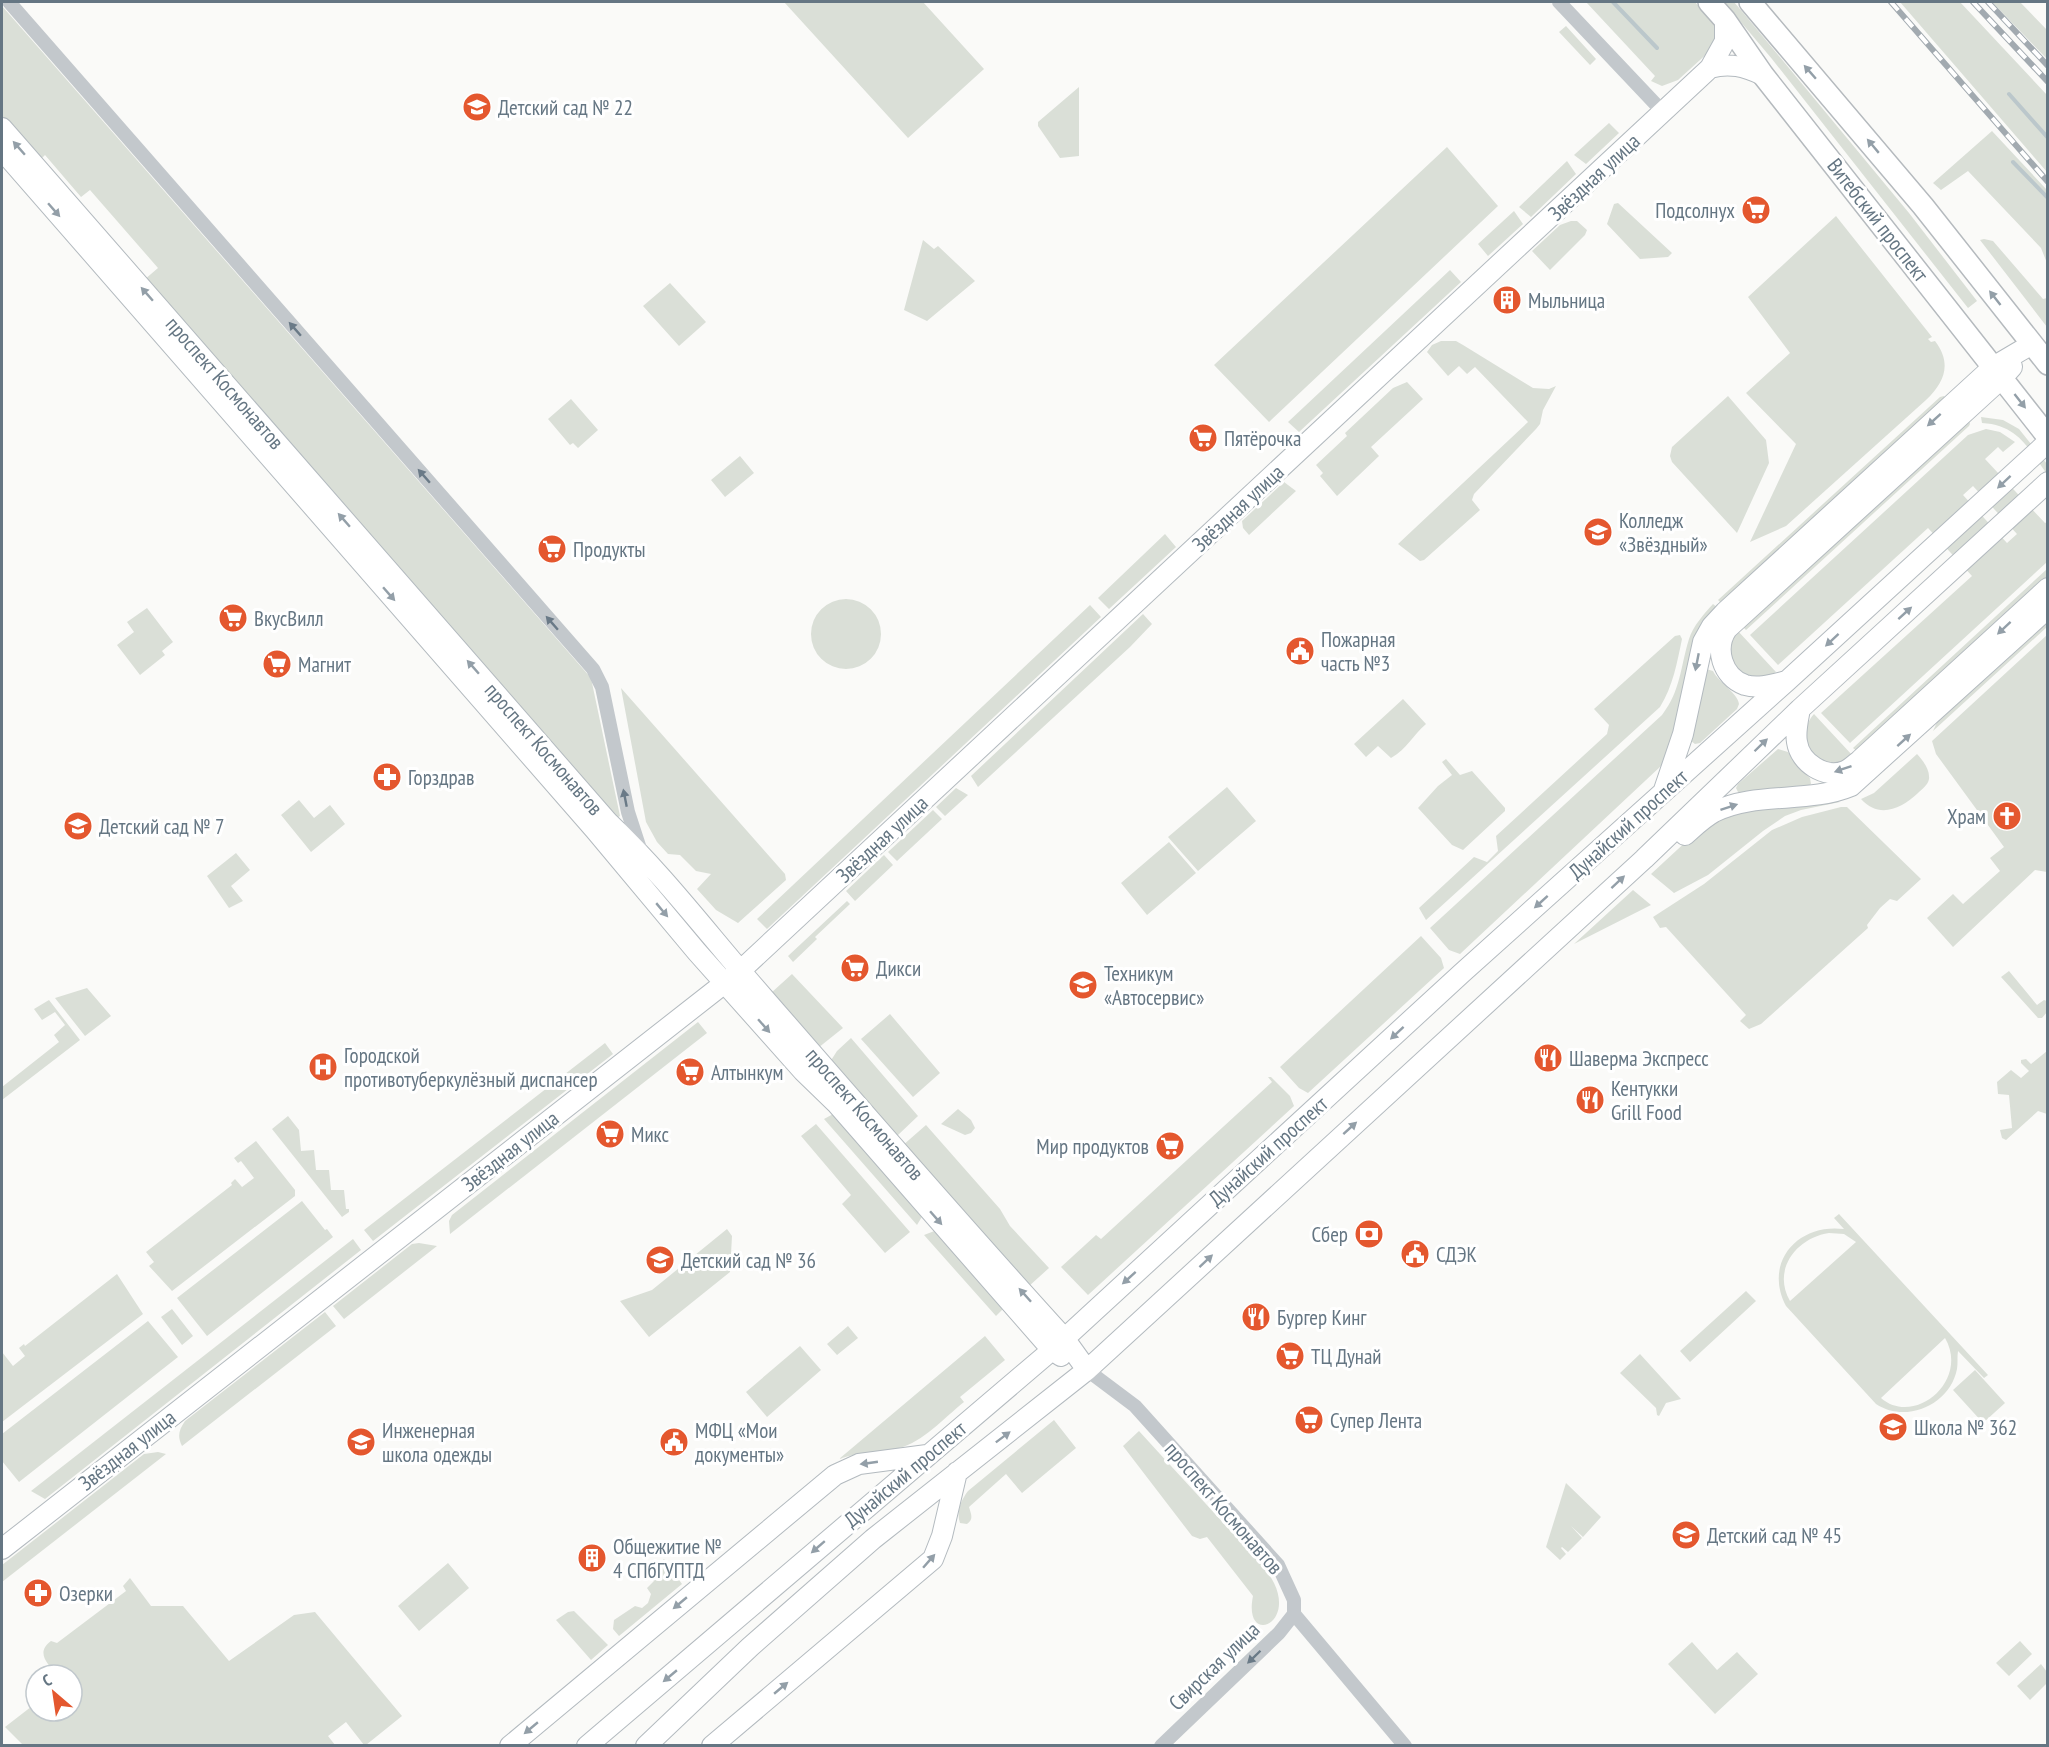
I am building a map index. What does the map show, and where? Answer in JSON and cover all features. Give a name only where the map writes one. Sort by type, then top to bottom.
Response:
[{"type":"main road","name":"Витебский проспект","points":[[1709,2],[1725,20],[1763,75],[2048,437]]},
{"type":"main road","name":"Витебский проспект","points":[[1750,2],[1923,206],[2048,364]]},
{"type":"main road","name":"Звёздная улица","points":[[2,1549],[733,976],[1710,68],[1725,41],[1725,20]]},
{"type":"main road","points":[[1710,68],[1732,64],[1763,75]]},
{"type":"main road","name":"проспект Космонавтов","points":[[2,128],[608,822],[641,854],[714,937],[733,976]]},
{"type":"main road","name":"проспект Космонавтов","points":[[2,150],[595,830],[697,951],[733,976],[1058,1344],[1087,1370]]},
{"type":"main road","points":[[1663,793],[1683,734],[1700,650],[1712,626],[1725,612],[2032,344]]},
{"type":"main road","points":[[1787,681],[1753,686],[1745,685],[1733,678],[1725,668],[1720,654],[1722,639],[1727,629],[1997,373]]},
{"type":"main road","name":"Дунайский проспект","points":[[588,1746],[1058,1344],[1462,973],[1787,681],[2048,442]]},
{"type":"main road","name":"Дунайский проспект","points":[[646,1746],[750,1647],[873,1539],[1087,1370],[1644,859],[1800,709],[2048,482]]},
{"type":"main road","points":[[1800,709],[1796,736],[1798,749],[1803,757],[1814,767],[1823,771],[1838,772],[1848,769],[2048,588]]},
{"type":"main road","points":[[1644,859],[1672,846],[1713,813],[1725,808],[1746,803],[1825,794],[1851,786],[2048,608]]},
{"type":"main road","points":[[510,1746],[835,1475],[859,1464],[927,1455]]},
{"type":"main road","points":[[712,1746],[933,1559],[942,1536],[957,1472]]},
{"type":"street","points":[[9,2],[593,669],[602,687],[628,812],[641,854]]},
{"type":"street","points":[[1559,2],[1663,112]]},
{"type":"street","name":"проспект Космонавтов","points":[[1087,1370],[1135,1406],[1278,1565],[1294,1600],[1294,1614],[1405,1746]]},
{"type":"street","name":"Свирская улица","points":[[1161,1746],[1279,1633],[1294,1614]]},
{"type":"shaded area","points":[[784,2],[923,2],[984,69],[908,138]]},
{"type":"shaded area","points":[[1586,2],[1695,2],[1714,24],[1717,36],[1711,50],[1678,80],[1662,86],[1651,81],[1655,76]]},
{"type":"shaded area","points":[[1724,2],[1734,2],[1740,9],[1909,213],[1977,301],[1968,308],[1772,59]]},
{"type":"shaded area","points":[[1900,2],[1960,2],[2047,95],[2047,172]]},
{"type":"shaded area","points":[[1992,2],[2020,2],[2047,30],[2047,59]]},
{"type":"shaded area","points":[[2,6],[591,678],[620,816],[617,818],[144,280],[158,268],[90,190],[81,197],[45,155],[40,160],[2,116]]},
{"type":"shaded area","points":[[1566,26],[1596,59],[1590,65],[1559,32]]},
{"type":"shaded area","points":[[1079,87],[1079,156],[1060,158],[1038,126],[1038,122]]},
{"type":"shaded area","points":[[1609,123],[1619,133],[1586,164],[1574,155]]},
{"type":"shaded area","points":[[1992,131],[2047,190],[2047,263],[2041,248],[1968,171],[1941,190],[1933,183]]},
{"type":"shaded area","points":[[1447,147],[1498,206],[1269,422],[1214,365]]},
{"type":"shaded area","points":[[1567,161],[1576,174],[1531,217],[1519,207]]},
{"type":"shaded area","points":[[1618,203],[1672,253],[1668,257],[1640,259],[1607,224],[1614,204]]},
{"type":"shaded area","points":[[1514,211],[1523,224],[1488,256],[1478,244]]},
{"type":"shaded area","points":[[1836,216],[1932,337],[1928,339],[1931,342],[1935,341],[1943,357],[1944,372],[1938,386],[1926,400],[1786,526],[1750,542],[1796,444],[1746,393],[1790,353],[1748,297]]},
{"type":"shaded area","points":[[1577,221],[1587,230],[1585,235],[1550,270],[1532,251],[1560,225]]},
{"type":"shaded area","points":[[923,240],[934,249],[938,246],[975,281],[927,321],[904,310]]},
{"type":"shaded area","points":[[1980,240],[1993,241],[2043,299],[2047,298],[2047,327]]},
{"type":"shaded area","points":[[1450,270],[1461,282],[1299,432],[1288,422]]},
{"type":"shaded area","points":[[670,283],[706,322],[679,346],[643,306]]},
{"type":"shaded area","points":[[1441,341],[1456,341],[1533,388],[1549,389],[1556,386],[1543,410],[1540,424],[1474,494],[1472,500],[1480,510],[1424,560],[1420,561],[1398,544],[1528,422],[1475,367],[1467,374],[1459,366],[1448,376],[1427,352],[1432,345]]},
{"type":"shaded area","points":[[1407,382],[1423,399],[1371,447],[1379,456],[1337,496],[1320,476],[1323,473],[1316,465],[1347,436],[1345,433],[1393,388]]},
{"type":"shaded area","points":[[1728,396],[1766,440],[1769,463],[1737,533],[1672,462],[1670,456],[1672,447]]},
{"type":"shaded area","points":[[1944,396],[1946,399],[1722,604],[1718,600],[1940,397]]},
{"type":"shaded area","points":[[571,399],[598,430],[578,448],[573,443],[570,445],[548,419]]},
{"type":"shaded area","points":[[1981,417],[2003,420],[2019,429],[2047,464],[2047,474],[2028,447],[2013,433],[2005,428],[1982,423]]},
{"type":"shaded area","points":[[1969,420],[1969,426],[1746,630],[1742,626]]},
{"type":"shaded area","points":[[1986,429],[2000,432],[2015,442],[2003,452],[1998,447],[1985,459],[2045,523],[2047,522],[2047,562],[1850,743],[1821,713],[1972,576],[1928,528],[1778,665],[1750,635],[1968,435]],"holes":[[[1973,486],[2017,534],[2007,543],[1963,495]]]},
{"type":"shaded area","points":[[740,456],[754,473],[725,497],[711,480]]},
{"type":"shaded area","points":[[1284,482],[1296,491],[1249,535],[1243,528],[1242,521]]},
{"type":"shaded area","points":[[1165,534],[1176,547],[1109,609],[1098,598]]},
{"type":"shaded area","points":[[2047,569],[2047,578],[1858,752],[1853,748]]},
{"type":"shaded area","points":[[846,599],[859,602],[871,609],[878,621],[881,634],[878,647],[871,659],[859,666],[846,669],[833,666],[821,659],[814,647],[811,634],[814,621],[821,609],[833,602]]},
{"type":"shaded area","points":[[1713,604],[1718,608],[1673,743],[1661,766],[1460,954],[1449,950],[1430,928],[1662,715],[1677,688],[1691,634],[1699,620]]},
{"type":"shaded area","points":[[1090,605],[1101,617],[767,929],[757,919]]},
{"type":"shaded area","points":[[147,608],[173,642],[162,651],[165,655],[140,675],[117,645],[134,632],[127,622]]},
{"type":"shaded area","points":[[1143,614],[1152,624],[978,787],[971,776]]},
{"type":"shaded area","points":[[2047,618],[2047,627],[1933,731],[1939,718]]},
{"type":"shaded area","points":[[1737,630],[1776,672],[1762,680],[1738,674],[1728,649]]},
{"type":"shaded area","points":[[1680,635],[1682,639],[1674,674],[1660,707],[1426,920],[1419,908],[1474,857],[1487,862],[1498,851],[1496,836],[1607,734],[1609,725],[1594,709],[1675,636]]},
{"type":"shaded area","points":[[2047,635],[2047,872],[2035,870],[1953,947],[1927,918],[1953,894],[1963,904],[2000,871],[1990,858],[2004,847],[1936,754],[1932,741]]},
{"type":"shaded area","points":[[1706,669],[1713,671],[1735,696],[1739,704],[1737,709],[1700,743],[1695,744],[1691,741]]},
{"type":"shaded area","points":[[621,688],[785,874],[786,880],[738,923],[716,910],[697,889],[711,874],[696,871],[680,855],[668,854],[657,842],[646,822]]},
{"type":"shaded area","points":[[1403,699],[1426,724],[1402,750],[1391,758],[1378,746],[1366,757],[1354,744]]},
{"type":"shaded area","points":[[1814,714],[1853,756],[1843,762],[1831,764],[1815,757],[1807,741],[1806,731]]},
{"type":"shaded area","points":[[1778,749],[1788,752],[1798,767],[1810,778],[1811,784],[1807,787],[1739,794],[1736,788],[1738,784]]},
{"type":"shaded area","points":[[1917,754],[1924,762],[1929,779],[1925,787],[1911,799],[1890,810],[1882,810],[1875,809],[1861,799],[1874,793]]},
{"type":"shaded area","points":[[1446,759],[1460,775],[1472,771],[1505,808],[1505,811],[1463,850],[1452,845],[1418,808],[1438,786],[1452,775],[1442,762]]},
{"type":"shaded area","points":[[1227,787],[1256,821],[1198,871],[1168,837]]},
{"type":"shaded area","points":[[956,788],[968,795],[945,816],[936,807]]},
{"type":"shaded area","points":[[299,800],[314,818],[330,805],[345,824],[311,852],[281,815]]},
{"type":"shaded area","points":[[1833,800],[1840,802],[1801,810],[1785,816],[1708,875],[1674,893],[1651,874],[1704,825],[1725,814]]},
{"type":"shaded area","points":[[1847,807],[1921,879],[1897,901],[1890,899],[1867,925],[1868,928],[1761,1024],[1749,1029],[1740,1021],[1746,1015],[1666,927],[1660,928],[1653,917],[1704,884],[1772,830],[1802,817]]},
{"type":"shaded area","points":[[933,810],[942,819],[897,861],[888,852]]},
{"type":"shaded area","points":[[1169,842],[1196,873],[1147,915],[1121,883]]},
{"type":"shaded area","points":[[236,853],[250,870],[231,886],[243,901],[229,908],[207,876]]},
{"type":"shaded area","points":[[884,855],[893,865],[855,901],[846,891]]},
{"type":"shaded area","points":[[1633,890],[1651,905],[1574,944]]},
{"type":"shaded area","points":[[847,901],[850,904],[815,937],[817,939],[793,962],[788,956]]},
{"type":"shaded area","points":[[1421,936],[1441,958],[1444,968],[1308,1093],[1299,1088],[1280,1067]]},
{"type":"shaded area","points":[[2009,971],[2037,1005],[2044,1000],[2047,1001],[2047,1012],[2042,1018],[2038,1018],[2001,977]]},
{"type":"shaded area","points":[[792,974],[843,1028],[818,1048],[771,993]]},
{"type":"shaded area","points":[[87,988],[111,1016],[85,1036],[55,998]]},
{"type":"shaded area","points":[[49,1000],[80,1040],[2,1100],[2,1087],[59,1042],[54,1035],[65,1025],[55,1012],[42,1020],[34,1009]]},
{"type":"shaded area","points":[[890,1014],[940,1073],[913,1097],[861,1039]]},
{"type":"shaded area","points":[[698,1022],[707,1033],[450,1234],[449,1221],[452,1215]]},
{"type":"shaded area","points":[[851,1038],[918,1116],[898,1135],[895,1136],[830,1062],[837,1051]]},
{"type":"shaded area","points":[[605,1043],[613,1054],[373,1241],[364,1230]]},
{"type":"shaded area","points":[[2047,1051],[2047,1114],[2038,1111],[2006,1140],[2002,1138],[2000,1130],[2012,1128],[2009,1095],[1998,1094],[1997,1082],[2011,1070],[2021,1078],[2029,1071],[2021,1060],[2026,1059],[2031,1064]]},
{"type":"shaded area","points":[[1268,1077],[1271,1077],[1290,1096],[1294,1106],[1088,1295],[1061,1267],[1096,1235],[1101,1239],[1272,1082]]},
{"type":"shaded area","points":[[958,1109],[971,1120],[975,1128],[971,1133],[965,1135],[941,1124]]},
{"type":"shaded area","points":[[835,1113],[923,1215],[917,1225],[824,1119]]},
{"type":"shaded area","points":[[288,1116],[299,1130],[301,1151],[314,1150],[316,1170],[329,1170],[331,1190],[344,1190],[346,1209],[349,1209],[349,1212],[342,1217],[272,1129]]},
{"type":"shaded area","points":[[816,1124],[910,1232],[885,1253],[842,1204],[851,1195],[801,1136]]},
{"type":"shaded area","points":[[926,1125],[1000,1209],[1010,1226],[1049,1268],[1028,1287],[902,1146]]},
{"type":"shaded area","points":[[256,1141],[295,1190],[295,1196],[172,1291],[149,1266],[154,1262],[146,1252],[232,1185],[235,1179],[242,1187],[254,1178],[241,1161],[238,1163],[234,1158]]},
{"type":"shaded area","points":[[302,1201],[333,1237],[207,1336],[177,1298]]},
{"type":"shaded area","points":[[1839,1214],[1988,1375],[1984,1378],[1958,1351],[1957,1369],[1953,1382],[1936,1401],[1925,1408],[1900,1412],[1888,1410],[1876,1404],[1786,1306],[1780,1290],[1779,1275],[1782,1261],[1789,1249],[1799,1239],[1812,1232],[1844,1229],[1834,1218]],"holes":[[[1829,1233],[1844,1234],[1856,1242],[1790,1301],[1785,1289],[1784,1278],[1790,1257],[1806,1241]],[[1945,1338],[1951,1354],[1950,1370],[1944,1384],[1935,1395],[1922,1403],[1908,1407],[1894,1406],[1881,1398]]]},
{"type":"shaded area","points":[[727,1229],[732,1236],[730,1272],[649,1337],[620,1301],[652,1290]]},
{"type":"shaded area","points":[[937,1230],[1004,1308],[996,1316],[924,1235]]},
{"type":"shaded area","points":[[353,1239],[361,1250],[45,1499],[31,1491]]},
{"type":"shaded area","points":[[412,1244],[437,1246],[344,1319],[333,1306]]},
{"type":"shaded area","points":[[117,1274],[143,1314],[2,1422],[2,1352],[13,1366],[25,1356],[19,1348],[24,1344],[25,1346]]},
{"type":"shaded area","points":[[1746,1291],[1756,1301],[1690,1362],[1680,1351]]},
{"type":"shaded area","points":[[172,1309],[193,1336],[182,1345],[161,1317]]},
{"type":"shaded area","points":[[325,1312],[336,1326],[182,1446],[179,1433],[185,1421]]},
{"type":"shaded area","points":[[148,1321],[178,1357],[19,1482],[2,1461],[2,1434]]},
{"type":"shaded area","points":[[848,1326],[858,1338],[837,1355],[827,1344]]},
{"type":"shaded area","points":[[985,1336],[1005,1360],[960,1397],[964,1402],[933,1429],[916,1441],[899,1448],[839,1459]]},
{"type":"shaded area","points":[[800,1346],[821,1370],[767,1417],[746,1392]]},
{"type":"shaded area","points":[[1640,1354],[1681,1399],[1666,1403],[1659,1416],[1656,1408],[1620,1373]]},
{"type":"shaded area","points":[[1975,1370],[2005,1403],[1983,1423],[1953,1390]]},
{"type":"shaded area","points":[[1054,1420],[1076,1448],[1022,1493],[1006,1474],[969,1507],[971,1520],[967,1524],[960,1523],[960,1506],[968,1491]]},
{"type":"shaded area","points":[[1139,1431],[1269,1575],[1279,1598],[1278,1610],[1274,1619],[1268,1624],[1261,1625],[1255,1621],[1252,1611],[1253,1596],[1207,1537],[1200,1539],[1192,1536],[1123,1446]]},
{"type":"shaded area","points":[[158,1452],[166,1454],[2,1582],[2,1565],[144,1454]]},
{"type":"shaded area","points":[[1566,1483],[1601,1517],[1583,1537],[1571,1526],[1582,1538],[1568,1552],[1561,1548],[1566,1554],[1560,1560],[1546,1547]]},
{"type":"shaded area","points":[[664,1559],[682,1584],[619,1636],[613,1629],[614,1620],[635,1606],[642,1608],[648,1603],[651,1594],[647,1588],[654,1581],[648,1575]]},
{"type":"shaded area","points":[[448,1563],[469,1588],[419,1631],[398,1606]]},
{"type":"shaded area","points":[[130,1578],[151,1606],[183,1606],[229,1661],[294,1615],[315,1612],[402,1716],[366,1745],[346,1722],[328,1736],[335,1745],[23,1745],[5,1727],[24,1712],[24,1723],[84,1723],[84,1663],[48,1663],[43,1654],[44,1650],[51,1641],[57,1643],[126,1591],[123,1586]]},
{"type":"shaded area","points":[[574,1611],[608,1645],[591,1660],[556,1620]]},
{"type":"shaded area","points":[[2020,1641],[2032,1654],[2009,1676],[1996,1663]]},
{"type":"shaded area","points":[[1692,1642],[1717,1670],[1737,1652],[1758,1674],[1715,1714],[1668,1664]]},
{"type":"shaded area","points":[[2041,1664],[2047,1672],[2047,1683],[2030,1700],[2017,1686]]},
{"type":"waterway","points":[[1613,2],[1657,48]]},
{"type":"waterway","points":[[2009,94],[2048,138]]},
{"type":"waterway","points":[[2013,162],[2048,198]]},
{"type":"railway","points":[[1891,2],[2048,182]]},
{"type":"railway","points":[[1973,2],[2048,82]]},
{"type":"railway","points":[[1988,2],[2048,66]]},
{"type":"place","name":"Детский сад № 22","points":[[477,107]]},
{"type":"place","name":"Подсолнух","points":[[1756,210]]},
{"type":"place","name":"Мыльница","points":[[1507,300]]},
{"type":"place","name":"Пятёрочка","points":[[1203,438]]},
{"type":"place","name":"Колледж «Звёздный»","points":[[1598,532]]},
{"type":"place","name":"Продукты","points":[[552,549]]},
{"type":"place","name":"ВкусВилл","points":[[233,618]]},
{"type":"place","name":"Пожарная часть №3","points":[[1300,651]]},
{"type":"place","name":"Магнит","points":[[277,664]]},
{"type":"place","name":"Горздрав","points":[[387,777]]},
{"type":"place","name":"Храм","points":[[2007,816]]},
{"type":"place","name":"Детский сад № 7","points":[[78,826]]},
{"type":"place","name":"Дикси","points":[[855,968]]},
{"type":"place","name":"Техникум «Автосервис»","points":[[1083,985]]},
{"type":"place","name":"Шаверма Экспресс","points":[[1548,1058]]},
{"type":"place","name":"Городской противотуберкулёзный диспансер","points":[[323,1067]]},
{"type":"place","name":"Алтынкум","points":[[690,1072]]},
{"type":"place","name":"Кентукки Grill Food","points":[[1590,1100]]},
{"type":"place","name":"Микс","points":[[610,1134]]},
{"type":"place","name":"Мир продуктов","points":[[1170,1146]]},
{"type":"place","name":"Сбер","points":[[1369,1234]]},
{"type":"place","name":"СДЭК","points":[[1415,1254]]},
{"type":"place","name":"Детский сад № 36","points":[[660,1260]]},
{"type":"place","name":"Бургер Кинг","points":[[1256,1317]]},
{"type":"place","name":"ТЦ Дунай","points":[[1290,1356]]},
{"type":"place","name":"Супер Лента","points":[[1309,1420]]},
{"type":"place","name":"Школа № 362","points":[[1893,1427]]},
{"type":"place","name":"Инженерная школа одежды","points":[[361,1442]]},
{"type":"place","name":"МФЦ «Мои документы»","points":[[674,1442]]},
{"type":"place","name":"Детский сад № 45","points":[[1686,1535]]},
{"type":"place","name":"Общежитие № 4 СПбГУПТД","points":[[592,1558]]},
{"type":"place","name":"Озерки","points":[[38,1593]]}]
